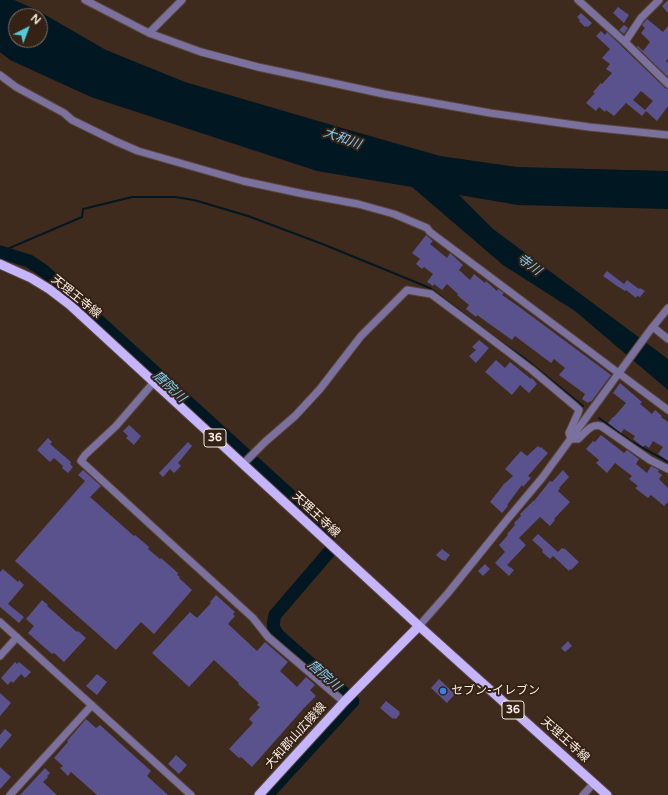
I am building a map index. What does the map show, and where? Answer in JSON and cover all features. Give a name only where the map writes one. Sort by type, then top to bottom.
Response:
[{"type":"main road","name":"天理王寺線","points":[[0,264],[31,278],[49,289],[70,305],[419,626],[607,795]]},
{"type":"main road","name":"大和郡山広陵線","points":[[258,795],[344,702],[419,626]]},
{"type":"street","points":[[85,0],[149,33],[201,52],[251,65],[384,94],[490,113],[589,127],[668,135]]},
{"type":"street","points":[[149,33],[182,0]]},
{"type":"street","points":[[578,0],[625,42],[668,84]]},
{"type":"street","points":[[625,42],[641,18],[659,0]]},
{"type":"street","points":[[0,75],[16,86],[64,113],[72,120],[138,151],[243,181],[358,204],[394,214],[427,228],[430,232],[620,372],[668,410]]},
{"type":"street","points":[[243,464],[295,416],[320,389],[361,336],[407,290],[431,294],[532,370],[576,407],[579,410],[569,432],[571,439]]},
{"type":"street","points":[[419,626],[448,593],[542,478],[668,308]]},
{"type":"street","points":[[652,328],[668,339]]},
{"type":"street","points":[[154,382],[116,426],[85,455],[81,461],[253,618],[268,638],[344,702]]},
{"type":"street","points":[[571,439],[578,439],[592,426],[601,426],[650,460],[668,469]]},
{"type":"street","points":[[0,622],[192,795]]},
{"type":"street","points":[[0,656],[17,637]]},
{"type":"street","points":[[10,795],[92,705]]},
{"type":"street","points":[[583,795],[594,783]]},
{"type":"water","points":[[0,0],[14,0],[33,8],[8,8],[8,48],[48,48],[48,17],[106,50],[185,82],[440,156],[517,167],[668,171],[668,209],[518,205],[459,195],[493,229],[668,359],[668,390],[575,311],[503,265],[412,187],[317,171],[91,97],[10,60],[0,52]]},
{"type":"building","points":[[668,0],[668,13],[662,6]]},
{"type":"building","points":[[618,7],[629,15],[624,23],[613,13]]},
{"type":"building","points":[[581,13],[592,23],[588,27],[585,27],[577,17]]},
{"type":"building","points":[[647,19],[663,32],[668,26],[668,59],[666,61],[668,63],[668,77],[637,47],[638,46],[643,51],[650,42],[641,33],[645,28],[642,25]]},
{"type":"building","points":[[624,25],[628,28],[624,34],[619,30]]},
{"type":"building","points":[[601,31],[605,35],[607,32],[665,88],[668,89],[668,106],[657,121],[646,111],[642,116],[626,103],[614,116],[606,110],[605,112],[599,107],[596,111],[586,103],[595,93],[593,92],[612,73],[606,69],[610,64],[602,58],[610,49],[596,36]],"holes":[[[641,91],[653,101],[645,110],[633,100]]]},
{"type":"building","points":[[426,235],[433,241],[430,244],[447,258],[450,253],[463,265],[459,270],[470,280],[474,274],[485,283],[486,281],[497,291],[498,289],[504,293],[502,295],[611,375],[591,402],[590,401],[588,403],[582,399],[585,394],[559,375],[565,368],[554,359],[551,363],[515,336],[512,340],[477,315],[476,317],[466,309],[469,305],[447,284],[442,290],[434,284],[433,286],[427,282],[433,274],[424,267],[422,269],[416,264],[420,259],[412,253]]},
{"type":"building","points":[[607,271],[624,284],[627,280],[639,289],[640,288],[645,291],[640,297],[637,296],[636,298],[603,276]]},
{"type":"building","points":[[479,340],[489,348],[476,363],[469,356],[476,350],[472,347]]},
{"type":"building","points":[[496,360],[505,368],[510,362],[531,379],[532,378],[537,384],[529,393],[520,385],[512,395],[485,372]]},
{"type":"building","points":[[620,383],[642,402],[640,404],[652,414],[655,410],[668,422],[668,461],[658,454],[663,447],[653,441],[649,448],[645,445],[643,447],[633,439],[635,436],[624,429],[621,433],[608,423],[626,403],[613,393]]},
{"type":"building","points":[[129,425],[141,436],[134,445],[126,438],[128,436],[123,431]]},
{"type":"building","points":[[601,435],[624,453],[627,450],[639,459],[636,464],[647,473],[651,466],[659,470],[658,472],[662,475],[659,479],[668,488],[668,502],[664,506],[651,495],[648,498],[635,488],[638,486],[629,479],[632,476],[615,463],[607,473],[596,463],[599,460],[586,449]]},
{"type":"building","points":[[48,438],[52,442],[50,444],[71,462],[70,464],[73,467],[68,473],[54,458],[50,462],[37,450]]},
{"type":"building","points":[[188,442],[192,446],[178,463],[181,466],[174,473],[170,469],[163,477],[159,473]]},
{"type":"building","points":[[538,446],[548,453],[528,476],[531,478],[523,487],[522,485],[502,513],[490,502],[504,484],[513,476],[505,469],[521,451],[527,456]]},
{"type":"building","points":[[83,470],[101,486],[90,497],[134,536],[135,535],[149,547],[148,549],[178,573],[177,575],[180,577],[179,578],[192,590],[154,634],[141,622],[116,650],[15,561],[85,481],[78,475]]},
{"type":"building","points":[[563,470],[569,477],[558,491],[570,502],[554,519],[555,520],[550,526],[540,517],[519,538],[526,545],[507,565],[514,570],[509,576],[495,563],[505,552],[499,545],[515,525],[514,523],[521,516],[520,514],[534,501],[550,481],[552,482]]},
{"type":"building","points":[[538,534],[558,552],[564,548],[579,562],[569,571],[553,556],[550,559],[532,540]]},
{"type":"building","points":[[442,549],[450,555],[445,561],[436,555]]},
{"type":"building","points":[[485,564],[490,569],[483,576],[478,571]]},
{"type":"building","points":[[3,569],[18,582],[19,580],[24,585],[8,604],[24,617],[19,623],[0,607],[0,572]]},
{"type":"building","points":[[216,595],[235,612],[233,614],[235,616],[228,624],[257,651],[265,642],[288,662],[280,671],[297,687],[306,677],[315,685],[310,690],[316,696],[252,767],[229,749],[253,723],[249,719],[260,707],[257,705],[259,703],[214,660],[189,687],[152,653],[190,612],[197,618],[211,603],[210,602]]},
{"type":"building","points":[[42,600],[77,632],[78,631],[86,638],[64,662],[54,653],[52,654],[28,633],[34,626],[26,619]]},
{"type":"building","points":[[568,641],[572,646],[565,652],[561,648]]},
{"type":"building","points":[[15,662],[17,664],[19,662],[31,672],[25,678],[21,674],[13,683],[11,681],[8,685],[1,678]]},
{"type":"building","points":[[97,674],[107,682],[97,695],[86,686]]},
{"type":"building","name":"セブン-イレブン","points":[[439,679],[455,694],[447,703],[431,688]]},
{"type":"building","points":[[0,693],[11,703],[0,716]]},
{"type":"building","points":[[386,701],[400,712],[396,719],[393,719],[380,708]]},
{"type":"building","points":[[86,719],[96,728],[100,725],[151,771],[147,776],[168,795],[97,795],[71,772],[68,776],[60,768],[63,766],[54,758]]},
{"type":"building","points":[[5,729],[12,735],[0,749],[0,735]]},
{"type":"building","points":[[176,755],[187,765],[179,774],[168,764]]},
{"type":"building","points":[[0,767],[11,777],[0,789]]},
{"type":"building","points":[[45,768],[50,773],[43,782],[57,795],[20,795]]},
{"type":"waterway","points":[[0,252],[82,217],[83,209],[132,197],[175,197],[194,200],[248,216],[325,245],[430,288],[524,358],[583,406]]},
{"type":"waterway","name":"唐院川","points":[[0,252],[29,261],[44,271],[325,527],[330,535]]},
{"type":"waterway","points":[[599,418],[629,440],[668,462]]},
{"type":"waterway","name":"唐院川","points":[[267,795],[353,701],[280,637],[274,627],[275,615],[329,552]]},
{"type":"place","name":"セブン-イレブン","points":[[443,691]]},
{"type":"water label","name":"大和川","points":[[342,139]]},
{"type":"water label","name":"寺川","points":[[529,265]]}]
